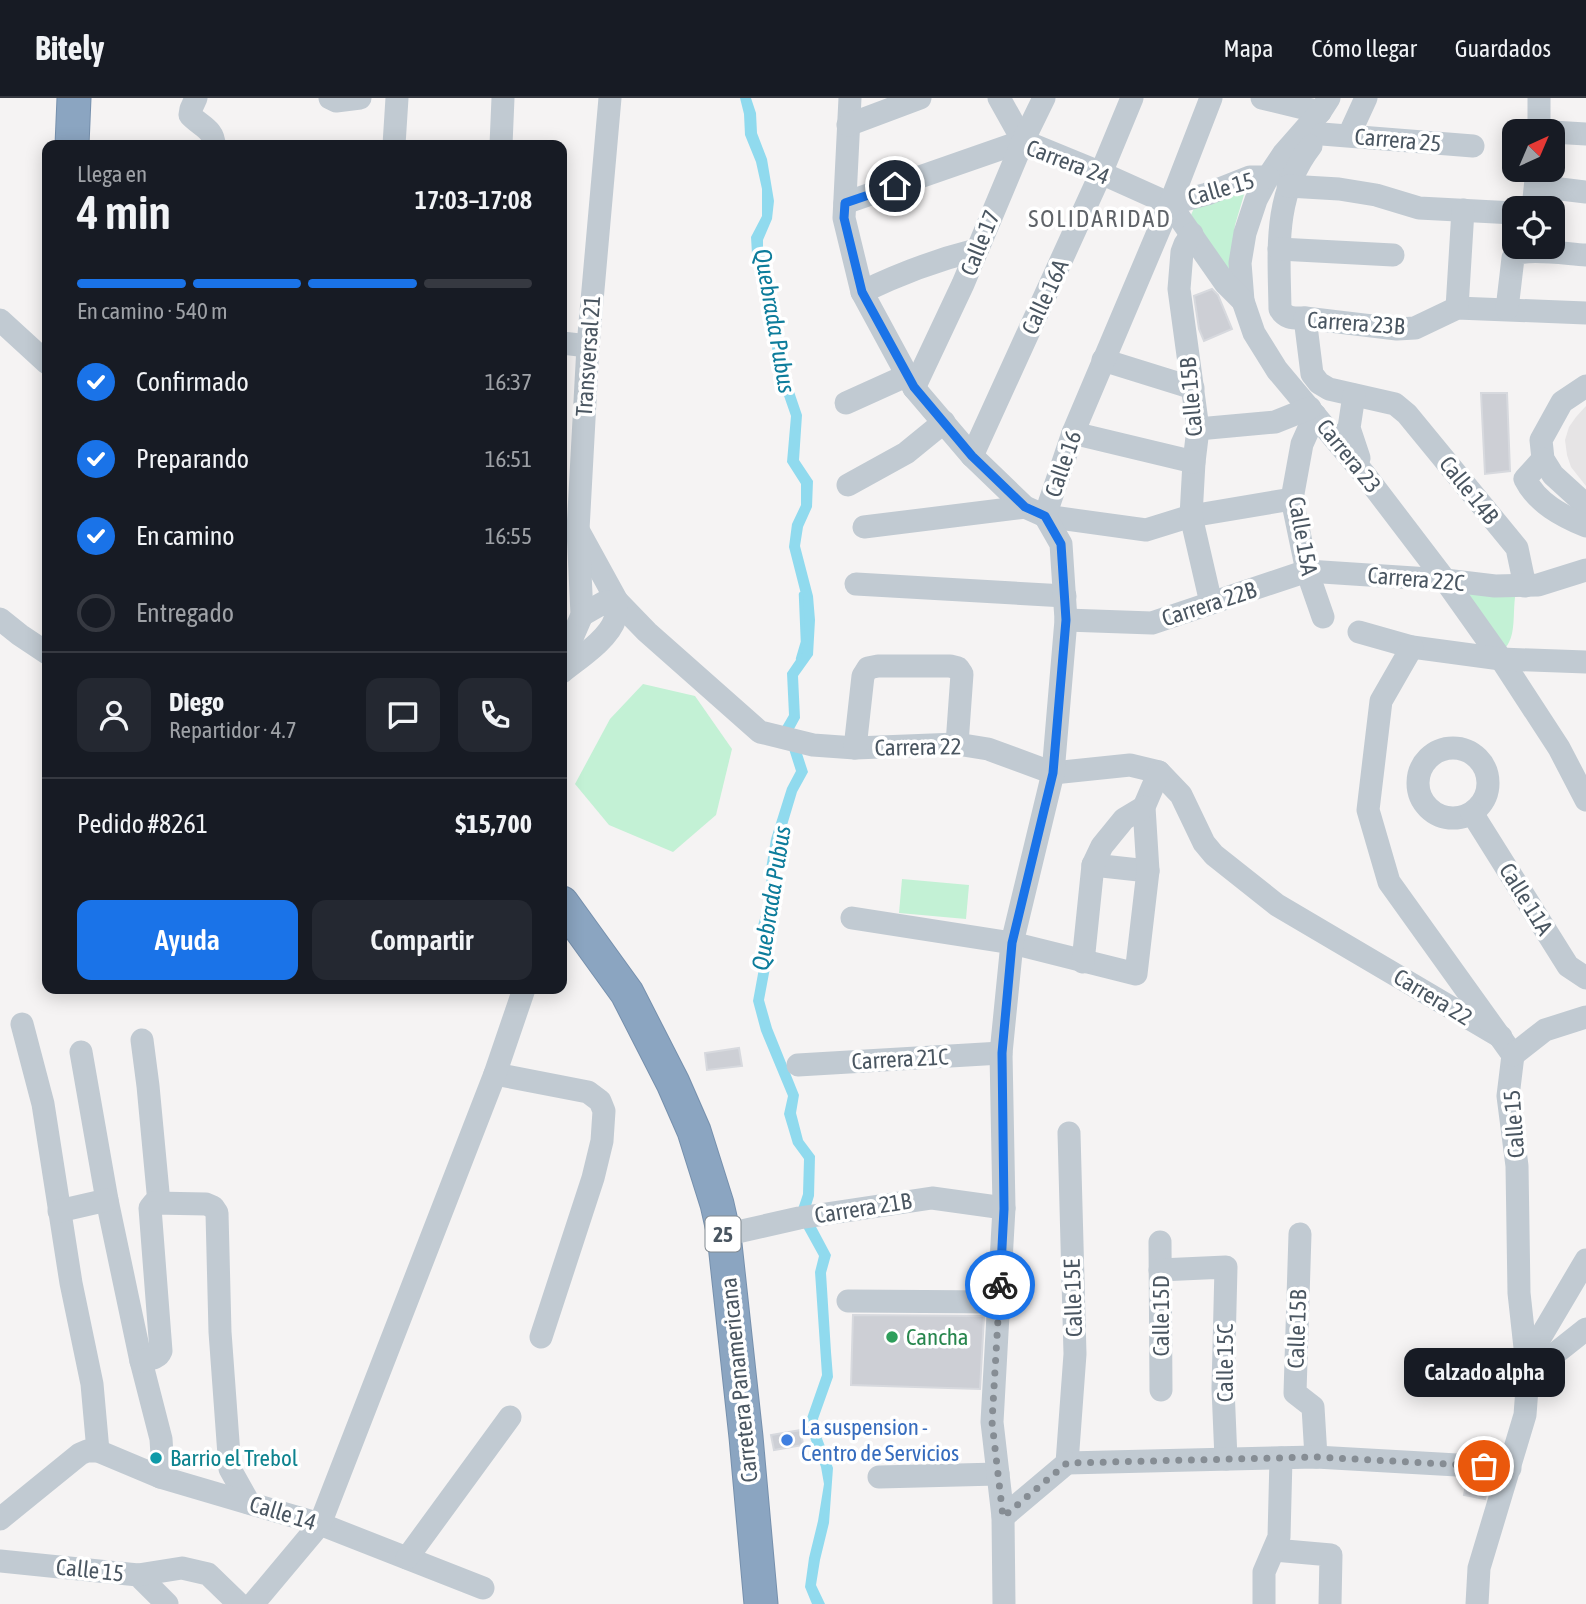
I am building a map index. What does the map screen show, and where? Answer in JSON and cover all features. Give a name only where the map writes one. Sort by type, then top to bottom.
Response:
[{"type":"highway","points":[[72,140],[74,98]]},
{"type":"highway","name":"Carretera Panamericana","points":[[567,910],[627,993],[673,1083],[694,1132],[717,1204],[724,1235],[761,1604]]},
{"type":"street","points":[[196,98],[190,116],[207,129],[214,140]]},
{"type":"street","points":[[330,98],[360,98]]},
{"type":"street","points":[[394,140],[397,98]]},
{"type":"street","points":[[501,140],[503,98]]},
{"type":"street","name":"Transversal 21","points":[[567,650],[582,615],[570,530],[610,98]]},
{"type":"street","points":[[850,98],[844,218],[862,292],[911,381],[972,456],[1035,512]]},
{"type":"street","points":[[848,125],[920,98]]},
{"type":"street","points":[[999,98],[1023,141]]},
{"type":"street","name":"Calle 17","points":[[911,381],[963,284],[1044,98]]},
{"type":"street","name":"Calle 16A","points":[[972,456],[1101,173],[1132,98]]},
{"type":"street","name":"Calle 16","points":[[1004,1604],[1003,1517],[992,1422],[1004,1209],[1002,1053],[1012,943],[1053,773],[1066,620],[1061,544],[1035,512],[1073,433],[1170,204],[1211,98]]},
{"type":"street","name":"Carrera 25","points":[[1262,98],[1349,135],[1473,146]]},
{"type":"street","points":[[1284,153],[1320,122],[1334,119],[1341,98]]},
{"type":"street","points":[[1349,135],[1366,98]]},
{"type":"street","points":[[1539,98],[1539,119]]},
{"type":"street","points":[[1320,122],[1298,161],[1278,181],[1280,309],[1284,315],[1297,318],[1311,374],[1329,389],[1354,395],[1349,428],[1364,475]]},
{"type":"street","name":"Carrera 23","points":[[1320,122],[1284,153],[1278,181],[1256,200],[1245,233],[1240,263],[1243,301],[1254,333],[1277,370],[1313,411],[1445,580],[1559,748],[1586,800]]},
{"type":"street","points":[[1565,133],[1586,134]]},
{"type":"street","name":"Carrera 24","points":[[845,203],[1023,141],[1170,204]]},
{"type":"street","name":"Calle 15","points":[[1243,301],[1225,283],[1170,204],[1207,194],[1250,177],[1376,195],[1419,208],[1502,213]]},
{"type":"street","points":[[1535,188],[1586,192]]},
{"type":"street","points":[[1457,308],[1463,210]]},
{"type":"street","name":"Calle 15B","points":[[1192,234],[1182,252],[1179,289],[1198,429],[1191,516],[1211,603]]},
{"type":"street","points":[[1279,249],[1393,255]]},
{"type":"street","points":[[862,292],[890,278],[944,258],[976,250]]},
{"type":"street","points":[[1565,254],[1586,255]]},
{"type":"street","points":[[1507,309],[1513,259]]},
{"type":"street","name":"Carrera 23B","points":[[1297,318],[1397,329],[1415,328],[1457,308],[1586,313]]},
{"type":"street","points":[[0,320],[42,358]]},
{"type":"street","points":[[567,344],[588,346]]},
{"type":"street","points":[[1103,360],[1193,388]]},
{"type":"street","points":[[846,403],[911,381]]},
{"type":"street","points":[[1586,386],[1562,402],[1541,440],[1543,460],[1553,475],[1586,505]]},
{"type":"street","name":"Calle 14B","points":[[1354,395],[1395,404],[1407,414],[1517,548],[1524,586]]},
{"type":"street","points":[[1198,429],[1275,422],[1313,411]]},
{"type":"street","name":"Calle 15A","points":[[1313,411],[1302,444],[1292,499],[1307,571],[1323,617]]},
{"type":"street","points":[[848,485],[906,453],[944,422]]},
{"type":"street","points":[[1073,433],[1194,462]]},
{"type":"street","points":[[1543,460],[1525,479],[1531,490],[1562,516],[1586,526]]},
{"type":"street","points":[[864,527],[1035,512],[1146,530],[1191,516],[1292,499]]},
{"type":"street","name":"Carrera 22","points":[[570,530],[617,601],[647,632],[760,732],[813,745],[855,748],[957,744],[988,749],[1053,773],[1130,765],[1159,772],[1181,794],[1204,843],[1214,855],[1277,905],[1507,1046]]},
{"type":"street","points":[[1524,586],[1538,585],[1586,570]]},
{"type":"street","name":"Carrera 22C","points":[[1307,571],[1524,586]]},
{"type":"street","name":"Carrera 22B","points":[[1066,620],[1152,622],[1307,571]]},
{"type":"street","points":[[856,584],[1065,596]]},
{"type":"street","points":[[567,668],[612,626],[617,601],[603,603],[582,615]]},
{"type":"street","points":[[0,619],[42,650]]},
{"type":"street","points":[[601,639],[647,632]]},
{"type":"street","points":[[1359,632],[1412,647],[1501,659],[1586,662]]},
{"type":"street","points":[[1412,647],[1381,701],[1368,810],[1390,882],[1507,1046],[1586,1017]]},
{"type":"street","points":[[855,748],[863,676],[867,668],[878,666],[958,668],[962,674],[957,744]]},
{"type":"street","points":[[852,918],[1012,943],[1136,974],[1148,871],[1144,807],[1159,772]]},
{"type":"street","points":[[1083,962],[1093,865],[1102,846],[1124,819],[1144,807]]},
{"type":"street","name":"Calle 11A","points":[[1472,813],[1567,966],[1586,978]]},
{"type":"street","points":[[1093,865],[1148,871]]},
{"type":"street","points":[[253,1604],[320,1524],[495,1074],[522,994]]},
{"type":"street","points":[[0,1519],[89,1453],[92,1384],[71,1283],[43,1104],[22,1024]]},
{"type":"street","points":[[142,1040],[159,1203]]},
{"type":"street","name":"Calle 15","points":[[1477,1604],[1479,1568],[1525,1415],[1528,1367],[1519,1293],[1517,1166],[1508,1096],[1507,1046]]},
{"type":"street","points":[[81,1052],[107,1200],[141,1361],[161,1438],[160,1477]]},
{"type":"street","name":"Carrera 21C","points":[[798,1065],[1002,1053]]},
{"type":"street","points":[[495,1074],[588,1092],[600,1101],[604,1111],[602,1142],[593,1178],[541,1337]]},
{"type":"street","name":"Calle 15E","points":[[1067,1463],[1075,1354],[1069,1133]]},
{"type":"street","name":"Carrera 21B","points":[[724,1235],[799,1218],[932,1198],[1004,1209]]},
{"type":"street","points":[[59,1211],[107,1200]]},
{"type":"street","points":[[141,1361],[160,1356],[161,1351],[150,1208],[154,1203],[206,1204],[213,1207],[217,1213],[220,1332],[230,1469],[249,1503]]},
{"type":"street","name":"Calle 15B","points":[[1300,1234],[1295,1393],[1312,1407],[1316,1457]]},
{"type":"street","name":"Calle 15D","points":[[1160,1241],[1161,1390]]},
{"type":"street","points":[[1528,1367],[1586,1260]]},
{"type":"street","name":"Calle 15C","points":[[1160,1270],[1226,1267],[1223,1388],[1226,1459]]},
{"type":"street","points":[[848,1301],[999,1302]]},
{"type":"street","points":[[1528,1367],[1586,1329]]},
{"type":"street","points":[[407,1558],[510,1417]]},
{"type":"street","name":"Calle 14","points":[[89,1453],[320,1524],[483,1588]]},
{"type":"street","points":[[1003,1517],[1067,1463],[1316,1457],[1510,1468]]},
{"type":"street","points":[[1264,1604],[1264,1572],[1279,1537],[1281,1458]]},
{"type":"street","points":[[879,1477],[998,1474]]},
{"type":"street","points":[[1274,1550],[1331,1555],[1330,1604]]},
{"type":"street","name":"Calle 15","points":[[0,1561],[138,1575],[167,1604]]},
{"type":"street","points":[[138,1575],[182,1568],[208,1574],[239,1604]]},
{"type":"shaded area","points":[[1586,406],[1586,486],[1571,467],[1565,440],[1569,427]]},
{"type":"green space","points":[[1246,188],[1235,225],[1230,269],[1226,269],[1191,215],[1195,206]]},
{"type":"green space","points":[[1462,583],[1516,592],[1512,635],[1506,647],[1500,646]]},
{"type":"green space","points":[[643,684],[695,696],[732,749],[716,815],[673,852],[609,825],[575,784],[610,719]]},
{"type":"green space","points":[[902,879],[969,885],[966,919],[899,913]]},
{"type":"water","points":[[740,98],[751,98],[756,113],[757,133],[767,159],[774,201],[772,219],[763,240],[763,251],[775,285],[786,368],[802,415],[799,460],[813,481],[812,507],[803,527],[800,546],[813,596],[813,655],[798,676],[800,718],[794,729],[808,772],[797,792],[782,842],[777,870],[778,896],[769,930],[773,952],[764,1000],[772,1028],[799,1095],[796,1113],[803,1140],[815,1156],[814,1196],[810,1209],[814,1223],[831,1255],[826,1273],[833,1377],[818,1419],[820,1433],[833,1468],[829,1523],[816,1585],[825,1604],[812,1604],[805,1587],[824,1484],[821,1467],[809,1435],[807,1418],[822,1375],[815,1272],[819,1256],[803,1227],[798,1209],[803,1194],[804,1159],[793,1144],[784,1114],[788,1096],[761,1031],[753,1001],[762,952],[757,929],[767,894],[766,869],[771,839],[787,788],[796,771],[782,727],[789,715],[787,673],[802,651],[802,598],[789,547],[792,524],[801,505],[801,484],[787,462],[791,416],[775,370],[764,287],[752,254],[751,237],[762,216],[762,189],[756,162],[745,135]]},
{"type":"building","points":[[1212,289],[1218,295],[1232,329],[1204,341],[1199,329],[1194,296]]},
{"type":"building","points":[[1481,393],[1507,393],[1510,471],[1485,474]]},
{"type":"building","points":[[739,1048],[742,1066],[707,1070],[705,1053]]},
{"type":"building","points":[[853,1315],[984,1316],[980,1389],[851,1385]]},
{"type":"building","name":"La suspension - Centro de Servicios","points":[[801,1430],[803,1445],[774,1450],[771,1435]]},
{"type":"building","points":[[1467,1480],[1489,1481],[1485,1499],[1464,1495]]},
{"type":"waterway","name":"Quebrada Pubus","points":[[798,659],[803,642],[801,594]]},
{"type":"way so far","points":[[1000,1285],[992,1422],[1003,1517],[1067,1463],[1316,1457],[1484,1466]]},
{"type":"place","name":"Cancha","points":[[892,1337]]},
{"type":"place","name":"La suspension - Centro de Servicios","points":[[787,1440]]},
{"type":"place","name":"Barrio el Trebol","points":[[156,1458]]},
{"type":"place","name":"Calzado alpha","points":[[1484,1466]]},
{"type":"district","name":"SOLIDARIDAD","points":[[1100,218]]},
{"type":"route","points":[[895,186],[845,203],[844,218],[862,292],[914,387],[972,456],[1025,507],[1045,516],[1061,544],[1064,572],[1066,620],[1053,773],[1012,943],[1004,1026],[1004,1209],[1000,1285]]}]
